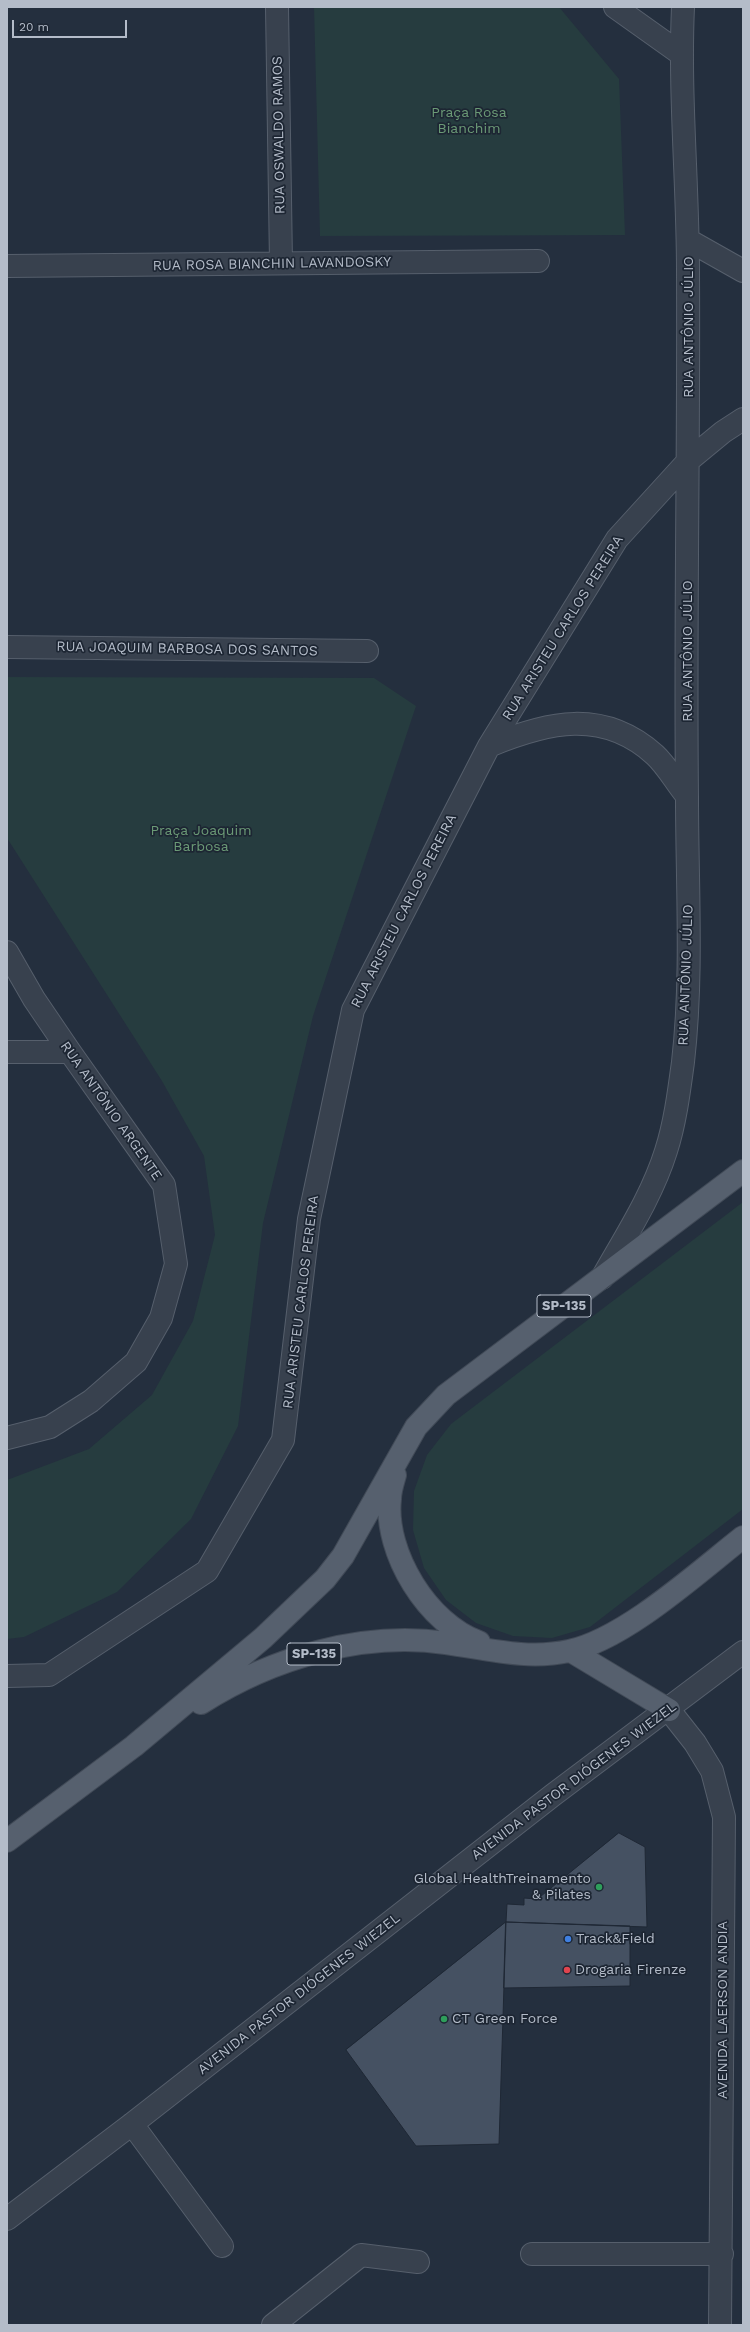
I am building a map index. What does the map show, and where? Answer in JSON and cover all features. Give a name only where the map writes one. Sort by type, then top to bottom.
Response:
[{"type":"main road","name":"SP-135","points":[[7,1841],[134,1746],[263,1638],[325,1579],[343,1556],[416,1427],[446,1395],[743,1171]]},
{"type":"main road","points":[[400,1455],[390,1499],[391,1525],[397,1549],[410,1578],[427,1604],[451,1627],[475,1641],[514,1655]]},
{"type":"main road","name":"SP-135","points":[[134,1746],[214,1695],[250,1677],[328,1649],[367,1642],[404,1641],[445,1642],[514,1655],[543,1656],[571,1651],[603,1638],[642,1616],[743,1537]]},
{"type":"main road","points":[[571,1651],[669,1710]]},
{"type":"street","name":"RUA OSWALDO RAMOS","points":[[277,7],[281,264]]},
{"type":"street","points":[[615,7],[681,54]]},
{"type":"street","name":"RUA ANTÔNIO JÚLIO","points":[[602,1278],[649,1193],[666,1151],[679,1092],[686,1032],[688,974],[687,796],[689,460],[688,240],[681,54],[683,7]]},
{"type":"street","points":[[688,240],[743,271]]},
{"type":"street","name":"RUA ROSA BIANCHIN LAVANDOSKY","points":[[7,266],[538,261]]},
{"type":"street","name":"RUA ARISTEU CARLOS PEREIRA","points":[[7,1676],[49,1675],[207,1571],[283,1440],[309,1219],[353,1010],[489,746],[618,539],[689,460],[723,432],[743,419]]},
{"type":"street","name":"RUA JOAQUIM BARBOSA DOS SANTOS","points":[[7,647],[367,651]]},
{"type":"street","name":"RUA ARISTEU CARLOS PEREIRA","points":[[489,746],[526,731],[560,724],[594,724],[626,735],[655,755],[687,796]]},
{"type":"street","name":"RUA ANTÔNIO ARGENTE","points":[[7,952],[34,999],[164,1185],[176,1264],[161,1318],[136,1362],[91,1401],[50,1427],[7,1438]]},
{"type":"street","points":[[7,1052],[70,1052]]},
{"type":"street","name":"AVENIDA PASTOR DIÓGENES WIEZEL","points":[[7,2219],[132,2124],[553,1795],[669,1710],[743,1652]]},
{"type":"street","name":"AVENIDA LAERSON ANDIA","points":[[669,1710],[695,1743],[712,1771],[724,1817],[722,2254],[720,2325]]},
{"type":"street","points":[[132,2124],[222,2246]]},
{"type":"street","points":[[532,2254],[722,2254]]},
{"type":"street","points":[[273,2325],[361,2255],[418,2262]]},
{"type":"green space","name":"Praça Rosa Bianchim","points":[[314,7],[559,7],[619,79],[625,235],[320,236]]},
{"type":"green space","name":"Praça Joaquim Barbosa","points":[[7,677],[374,678],[416,706],[313,1016],[263,1223],[238,1426],[191,1519],[117,1592],[24,1637],[7,1639],[7,1480],[89,1449],[152,1395],[193,1321],[215,1235],[204,1156],[162,1081],[7,838]]},
{"type":"green space","points":[[743,1202],[743,1509],[590,1627],[552,1638],[513,1636],[476,1623],[446,1600],[424,1568],[413,1530],[414,1491],[427,1455],[451,1424]]},
{"type":"building","name":"Global HealthTreinamento & Pilates","points":[[619,1833],[645,1847],[647,1927],[506,1922],[507,1904],[524,1905],[524,1898],[537,1899]]},
{"type":"building","name":"CT Green Force","points":[[506,1922],[499,2144],[416,2146],[346,2050]]},
{"type":"building","points":[[506,1922],[630,1926],[630,1986],[504,1988]]},
{"type":"place","name":"Global HealthTreinamento & Pilates","points":[[599,1887]]},
{"type":"place","name":"Track&Field","points":[[568,1939]]},
{"type":"place","name":"Drogaria Firenze","points":[[567,1970]]},
{"type":"place","name":"CT Green Force","points":[[444,2019]]}]
